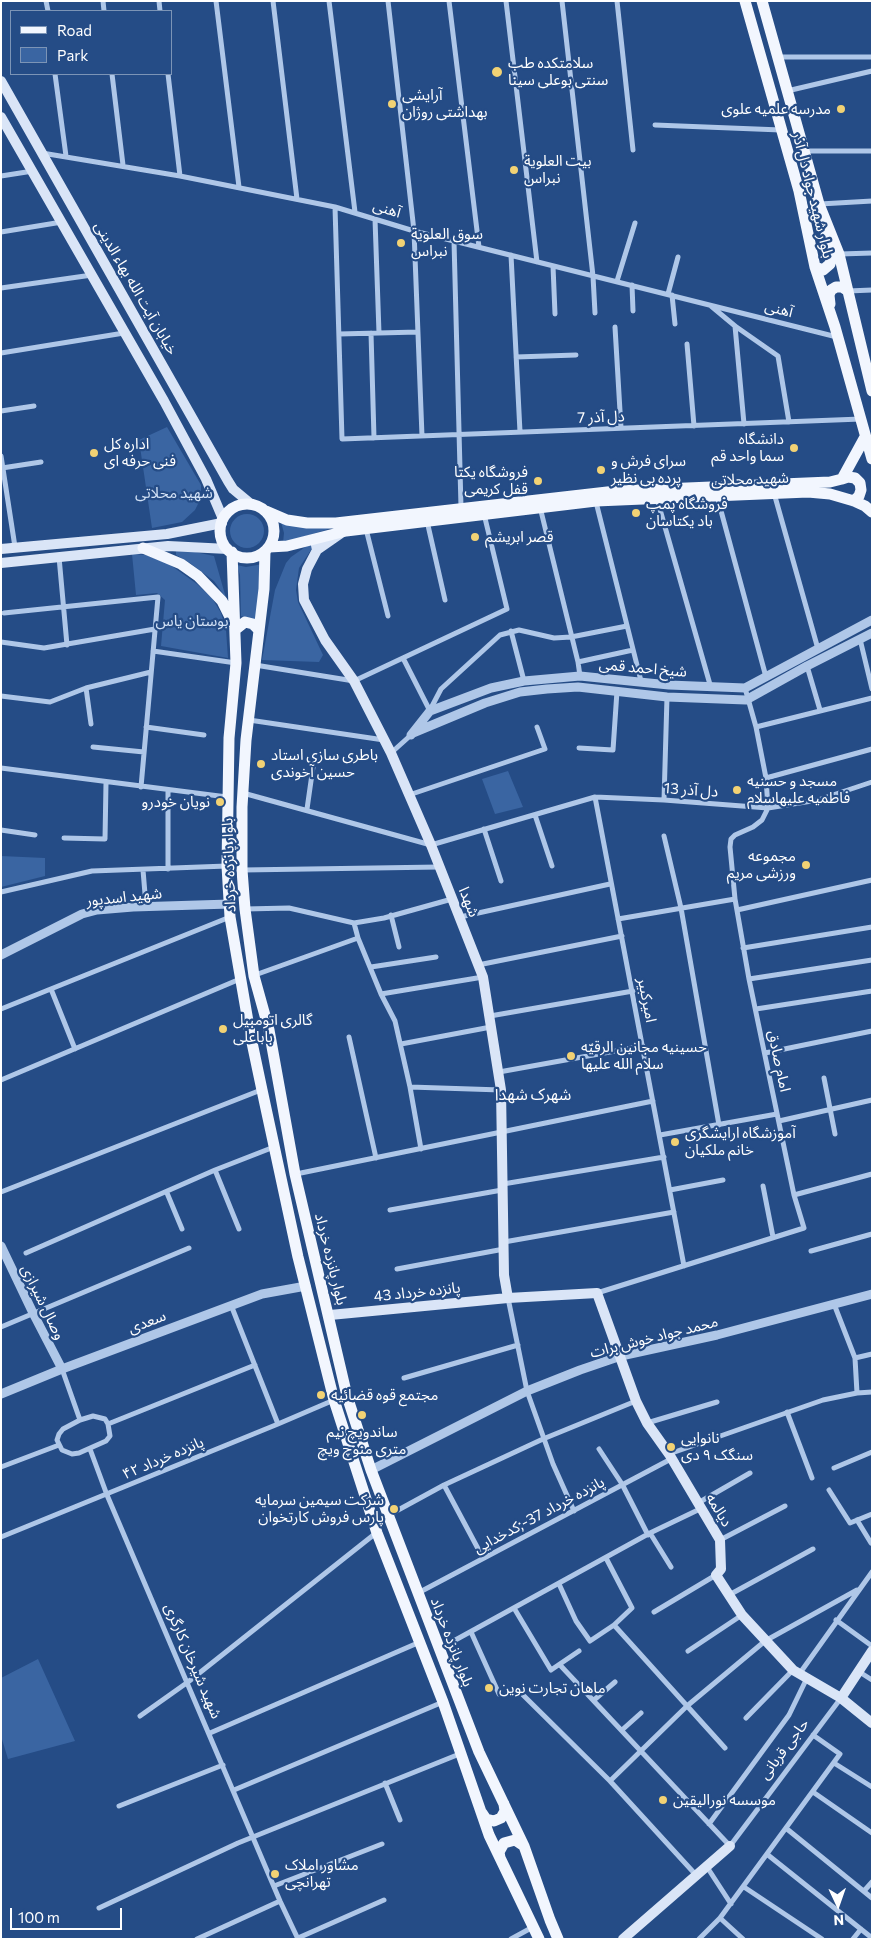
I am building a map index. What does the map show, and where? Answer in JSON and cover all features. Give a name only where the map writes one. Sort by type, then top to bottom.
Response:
[{"type":"main road","name":"بلوار شهید جواد دل آذر","points":[[745,1],[782,130],[815,267],[837,332]]},
{"type":"main road","name":"بلوار شهید جواد دل آذر","points":[[762,1],[820,208],[839,254],[872,391]]},
{"type":"main road","name":"خیابان آیت الله بهاء الدینی","points":[[1,81],[228,481],[233,489],[251,504]]},
{"type":"main road","name":"خیابان آیت الله بهاء الدینی","points":[[1,117],[126,333],[212,491],[223,521]]},
{"type":"main road","points":[[1,129],[14,138]]},
{"type":"main road","points":[[815,267],[823,270],[830,264],[820,208]]},
{"type":"main road","points":[[848,291],[842,287],[836,287],[831,290],[829,295],[837,332],[872,459]]},
{"type":"main road","points":[[842,479],[866,437]]},
{"type":"main road","points":[[842,479],[848,476],[855,478],[860,483],[861,490],[859,496],[854,500]]},
{"type":"main road","name":"شهید محلاتی","points":[[266,511],[287,520],[307,523],[336,523],[461,507],[616,491],[809,484],[842,479]]},
{"type":"main road","points":[[212,491],[216,492],[224,489],[228,481]]},
{"type":"main road","name":"شهید محلاتی","points":[[267,549],[287,546],[346,530],[596,501],[808,492],[830,494],[854,500],[872,512]]},
{"type":"main road","points":[[1,563],[143,548],[188,546],[230,551],[241,557],[249,558],[257,556],[267,549],[274,535],[270,516],[266,511],[251,504],[238,506],[227,514],[223,521],[222,538],[230,551]]},
{"type":"main road","points":[[1,549],[167,534],[223,521]]},
{"type":"main road","points":[[185,530],[190,536],[188,546]]},
{"type":"main road","name":"شهدا","points":[[346,530],[317,550],[307,568],[303,584],[304,600],[325,640],[354,681],[391,753],[431,844],[483,977],[502,1090],[504,1275],[508,1298]]},
{"type":"main road","points":[[311,539],[317,550]]},
{"type":"main road","points":[[143,548],[181,564],[198,576],[222,601],[235,628],[245,622],[253,624],[259,630]]},
{"type":"main road","name":"بلوار پانزده خرداد","points":[[267,549],[248,720],[243,793],[242,870],[254,976],[269,1030],[295,1174],[316,1268],[330,1316],[347,1396],[371,1470],[479,1752],[524,1846],[558,1939]]},
{"type":"main road","name":"بلوار پانزده خرداد","points":[[230,551],[236,663],[229,738],[227,797],[230,917],[262,1090],[334,1400],[377,1533],[443,1702],[482,1813],[500,1858],[539,1939]]},
{"type":"main road","name":"پانزده خرداد 43","points":[[330,1316],[508,1298],[597,1294]]},
{"type":"main road","name":"دیالمه","points":[[597,1294],[636,1401],[647,1423],[670,1456],[720,1540],[721,1569],[716,1575]]},
{"type":"main road","points":[[716,1575],[742,1615],[800,1674],[841,1698],[872,1723]]},
{"type":"main road","name":"حاجی قربانی","points":[[841,1698],[872,1651]]},
{"type":"main road","points":[[482,1813],[486,1819],[494,1820],[501,1818],[504,1804]]},
{"type":"main road","points":[[500,1858],[499,1852],[504,1843],[515,1840],[524,1846]]},
{"type":"main road","name":"حاجی قربانی","points":[[623,1939],[730,1846]]},
{"type":"street","points":[[216,1],[239,187]]},
{"type":"street","points":[[273,1],[297,199]]},
{"type":"street","points":[[329,1],[355,212]]},
{"type":"street","points":[[388,1],[414,231],[422,436]]},
{"type":"street","points":[[449,1],[479,247]]},
{"type":"street","points":[[506,1],[537,262]]},
{"type":"street","points":[[562,1],[593,276],[595,313]]},
{"type":"street","points":[[617,1],[633,150]]},
{"type":"street","points":[[778,57],[872,57]]},
{"type":"street","points":[[787,91],[872,72]]},
{"type":"street","points":[[55,75],[66,156]]},
{"type":"street","points":[[112,75],[123,166]]},
{"type":"street","points":[[168,75],[180,176]]},
{"type":"street","points":[[655,125],[782,130]]},
{"type":"street","points":[[804,151],[872,150]]},
{"type":"street","name":"آهنی","points":[[41,152],[180,176],[334,206],[414,231],[616,282],[837,332]]},
{"type":"street","points":[[1,176],[33,171]]},
{"type":"street","points":[[820,208],[872,201]]},
{"type":"street","points":[[334,206],[339,334],[418,332]]},
{"type":"street","points":[[375,219],[379,333]]},
{"type":"street","points":[[1,232],[63,222]]},
{"type":"street","points":[[616,282],[635,223]]},
{"type":"street","points":[[454,241],[461,507]]},
{"type":"street","points":[[839,254],[872,253]]},
{"type":"street","points":[[511,255],[520,432]]},
{"type":"street","points":[[675,324],[670,294],[678,257]]},
{"type":"street","points":[[553,266],[555,314]]},
{"type":"street","points":[[1,288],[93,275]]},
{"type":"street","points":[[632,285],[633,311]]},
{"type":"street","points":[[848,291],[872,290]]},
{"type":"street","points":[[708,304],[734,326],[778,356],[789,422]]},
{"type":"street","points":[[734,326],[744,424]]},
{"type":"street","points":[[615,327],[621,428]]},
{"type":"street","points":[[1,353],[126,333]]},
{"type":"street","points":[[370,333],[374,438]]},
{"type":"street","name":"دل آذر 7","points":[[339,334],[342,439],[861,419]]},
{"type":"street","points":[[687,344],[694,426]]},
{"type":"street","points":[[516,357],[576,355]]},
{"type":"street","points":[[1,411],[34,406]]},
{"type":"street","points":[[1,456],[15,548]]},
{"type":"street","points":[[2,468],[41,462]]},
{"type":"street","points":[[774,493],[818,649]]},
{"type":"street","points":[[717,495],[766,677]]},
{"type":"street","points":[[657,498],[711,688]]},
{"type":"street","points":[[596,501],[641,681]]},
{"type":"street","points":[[540,507],[580,676]]},
{"type":"street","points":[[254,665],[354,681],[507,609],[483,514]]},
{"type":"street","points":[[427,521],[444,600]]},
{"type":"street","points":[[365,528],[388,616]]},
{"type":"street","points":[[59,557],[67,645]]},
{"type":"street","points":[[4,613],[158,597],[141,787]]},
{"type":"street","name":"شیخ احمد قمی","points":[[391,753],[411,734],[430,711],[491,688],[524,681],[580,676],[711,688],[745,688],[872,620]]},
{"type":"street","points":[[430,711],[441,689],[500,635],[519,630],[554,638],[572,637],[627,626]]},
{"type":"street","points":[[1,642],[44,648],[155,629]]},
{"type":"street","points":[[511,631],[524,681]]},
{"type":"street","name":"شیخ احمد قمی","points":[[411,734],[485,703],[520,692],[547,689],[578,687],[667,697],[746,700],[872,633]]},
{"type":"street","points":[[860,639],[872,689]]},
{"type":"street","points":[[578,662],[633,650]]},
{"type":"street","points":[[153,651],[236,663]]},
{"type":"street","points":[[402,658],[430,711]]},
{"type":"street","points":[[807,666],[820,710]]},
{"type":"street","points":[[1,696],[50,702],[86,688],[151,672]]},
{"type":"street","points":[[546,679],[547,689]]},
{"type":"street","points":[[86,688],[91,724]]},
{"type":"street","points":[[745,688],[756,727],[766,778],[768,808]]},
{"type":"street","points":[[579,748],[613,750],[618,691]]},
{"type":"street","points":[[664,800],[667,697]]},
{"type":"street","points":[[756,727],[872,698]]},
{"type":"street","points":[[248,720],[384,740]]},
{"type":"street","points":[[409,795],[545,749],[537,726]]},
{"type":"street","points":[[146,727],[204,735]]},
{"type":"street","points":[[94,746],[144,752]]},
{"type":"street","points":[[766,778],[872,749]]},
{"type":"street","points":[[307,810],[313,767]]},
{"type":"street","points":[[1,768],[106,783],[227,797]]},
{"type":"street","name":"دل آذر 13","points":[[431,844],[595,798],[664,800],[768,808],[818,800],[872,782]]},
{"type":"street","points":[[64,838],[106,839],[106,783]]},
{"type":"street","points":[[168,790],[168,869]]},
{"type":"street","points":[[243,793],[431,844]]},
{"type":"street","name":"امیرکبیر","points":[[595,798],[684,1266]]},
{"type":"street","name":"امام صادق","points":[[768,808],[762,820],[753,827],[734,835],[731,839],[730,848],[737,910],[749,979],[794,1195],[804,1228],[773,1237]]},
{"type":"street","points":[[534,815],[552,866]]},
{"type":"street","points":[[484,829],[501,881]]},
{"type":"street","points":[[1,830],[35,835]]},
{"type":"street","points":[[664,836],[680,908],[719,1125]]},
{"type":"street","points":[[1,892],[92,870],[228,866]]},
{"type":"street","points":[[242,870],[439,867]]},
{"type":"street","points":[[143,870],[146,906]]},
{"type":"street","points":[[737,910],[872,880]]},
{"type":"street","points":[[459,917],[610,884]]},
{"type":"street","points":[[245,909],[289,908],[354,923],[452,899]]},
{"type":"street","points":[[618,919],[736,899]]},
{"type":"street","name":"شهید اسدپور","points":[[1,955],[82,914],[97,910],[146,906],[230,904]]},
{"type":"street","points":[[391,915],[399,947]]},
{"type":"street","points":[[1,1009],[230,917]]},
{"type":"street","points":[[354,923],[358,938],[394,1021],[401,1044],[421,1149]]},
{"type":"street","points":[[743,948],[872,927]]},
{"type":"street","points":[[478,965],[622,936]]},
{"type":"street","points":[[254,976],[358,938]]},
{"type":"street","points":[[370,967],[436,958]]},
{"type":"street","points":[[749,979],[872,960]]},
{"type":"street","points":[[381,994],[483,977]]},
{"type":"street","points":[[1,1080],[241,979]]},
{"type":"street","points":[[51,989],[75,1048]]},
{"type":"street","points":[[490,1016],[633,991]]},
{"type":"street","points":[[756,1009],[872,991]]},
{"type":"street","points":[[401,1044],[492,1027]]},
{"type":"street","points":[[765,1053],[872,1031]]},
{"type":"street","points":[[349,1037],[376,1158]]},
{"type":"street","points":[[499,1072],[643,1046]]},
{"type":"street","points":[[824,1078],[835,1134]]},
{"type":"street","points":[[410,1087],[502,1090]]},
{"type":"street","points":[[1,1192],[262,1090]]},
{"type":"street","points":[[779,1122],[872,1100]]},
{"type":"street","points":[[295,1174],[653,1101]]},
{"type":"street","points":[[660,1135],[778,1114]]},
{"type":"street","points":[[26,1253],[215,1170],[275,1146]]},
{"type":"street","points":[[390,1210],[664,1156]]},
{"type":"street","points":[[215,1170],[239,1229]]},
{"type":"street","points":[[794,1195],[872,1174]]},
{"type":"street","points":[[670,1190],[723,1180]]},
{"type":"street","points":[[597,1294],[773,1237],[763,1186]]},
{"type":"street","points":[[166,1193],[182,1230]]},
{"type":"street","points":[[397,1268],[674,1212]]},
{"type":"street","points":[[811,1251],[872,1234]]},
{"type":"street","points":[[1,1327],[189,1248]]},
{"type":"street","name":"وصال شیرازی","points":[[2,1251],[62,1369]]},
{"type":"street","name":"سعدی","points":[[1,1394],[62,1369],[262,1294],[306,1286]]},
{"type":"street","name":"محمد جواد خوش برات","points":[[371,1470],[527,1391],[621,1356],[716,1335],[872,1294]]},
{"type":"street","points":[[508,1298],[527,1391],[543,1439],[574,1510]]},
{"type":"street","points":[[834,1304],[855,1358],[857,1393]]},
{"type":"street","points":[[232,1305],[278,1424]]},
{"type":"street","points":[[404,1378],[518,1345]]},
{"type":"street","points":[[855,1358],[872,1354]]},
{"type":"street","points":[[108,1424],[255,1364]]},
{"type":"street","points":[[62,1369],[80,1420]]},
{"type":"street","name":"پانزده خرداد 37-;کدخدایی","points":[[418,1593],[622,1484],[670,1456],[823,1400],[872,1392]]},
{"type":"street","name":"پانزده خرداد ۴۲","points":[[1,1537],[334,1400]]},
{"type":"street","points":[[388,1516],[444,1484],[543,1439],[636,1401]]},
{"type":"street","points":[[647,1423],[717,1402]]},
{"type":"street","points":[[788,1412],[812,1478]]},
{"type":"street","points":[[93,1416],[105,1419],[108,1424],[110,1436],[106,1442],[90,1449],[72,1454],[62,1450],[57,1440],[59,1434],[69,1425],[80,1420],[93,1416]]},
{"type":"street","points":[[1,1468],[59,1445]]},
{"type":"street","name":"شهید شیرخان کارگری","points":[[90,1449],[107,1495],[280,1901],[298,1938]]},
{"type":"street","points":[[599,1449],[622,1484],[649,1534],[670,1567]]},
{"type":"street","points":[[834,1468],[872,1452]]},
{"type":"street","points":[[439,1649],[699,1506],[750,1473]]},
{"type":"street","points":[[444,1484],[484,1558]]},
{"type":"street","points":[[828,1490],[850,1523],[872,1514]]},
{"type":"street","points":[[720,1540],[785,1506]]},
{"type":"street","points":[[857,1520],[871,1542]]},
{"type":"street","points":[[140,1716],[188,1682],[377,1533]]},
{"type":"street","points":[[729,1594],[813,1549]]},
{"type":"street","points":[[559,1584],[576,1621],[590,1641],[614,1625],[632,1608],[606,1558]]},
{"type":"street","points":[[746,1718],[800,1674],[857,1590],[872,1572]]},
{"type":"street","points":[[654,1612],[716,1575]]},
{"type":"street","points":[[610,1781],[687,1706],[765,1640],[857,1590]]},
{"type":"street","points":[[514,1608],[551,1670],[579,1651]]},
{"type":"street","points":[[688,1651],[742,1615]]},
{"type":"street","points":[[836,1620],[872,1646]]},
{"type":"street","points":[[614,1625],[725,1748]]},
{"type":"street","points":[[471,1632],[499,1694]]},
{"type":"street","points":[[210,1733],[420,1642]]},
{"type":"street","points":[[560,1665],[730,1846]]},
{"type":"street","points":[[858,1671],[872,1680]]},
{"type":"street","points":[[709,1824],[789,1715],[800,1674]]},
{"type":"street","points":[[594,1700],[615,1682]]},
{"type":"street","points":[[520,1692],[610,1781],[696,1875]]},
{"type":"street","name":"حاجی قربانی","points":[[730,1846],[841,1698]]},
{"type":"street","points":[[234,1790],[443,1702]]},
{"type":"street","points":[[622,1730],[641,1713]]},
{"type":"street","points":[[699,1939],[720,1918],[744,1887],[840,1754],[813,1735]]},
{"type":"street","points":[[99,1908],[254,1837],[462,1753]]},
{"type":"street","points":[[834,1763],[872,1787]]},
{"type":"street","points":[[119,1806],[223,1765]]},
{"type":"street","points":[[385,1783],[400,1820]]},
{"type":"street","points":[[813,1792],[872,1833]]},
{"type":"street","points":[[787,1829],[872,1898]]},
{"type":"street","points":[[274,1886],[382,1844]]},
{"type":"street","points":[[768,1855],[872,1938]]},
{"type":"street","points":[[707,1867],[731,1904]]},
{"type":"street","points":[[864,1892],[872,1882]]},
{"type":"street","points":[[744,1887],[822,1939]]},
{"type":"street","points":[[298,1938],[384,1900]]},
{"type":"street","points":[[197,1939],[280,1901]]},
{"type":"street","points":[[720,1918],[743,1939]]},
{"type":"street","points":[[511,1939],[533,1926]]},
{"type":"street","points":[[853,1939],[861,1929]]},
{"type":"street","points":[[705,1934],[710,1939]]},
{"type":"green space","name":"شهید محلاتی","points":[[167,427],[201,485],[201,498],[195,510],[182,522],[152,528],[139,440]]},
{"type":"green space","points":[[247,514],[254,515],[259,519],[263,524],[263,538],[259,543],[254,547],[247,548],[240,547],[235,543],[231,538],[230,531],[231,524],[235,519],[240,515]]},
{"type":"green space","points":[[281,522],[332,528],[283,543],[284,533]]},
{"type":"green space","points":[[311,543],[313,547],[299,568],[296,590],[298,602],[323,655],[319,662],[262,660],[275,590],[286,563],[291,557]]},
{"type":"green space","points":[[176,551],[214,556],[226,598],[214,581],[176,555]]},
{"type":"green space","name":"بوستان یاس","points":[[132,554],[146,555],[169,564],[197,584],[212,598],[221,613],[226,630],[228,658],[161,646],[165,600],[157,593],[136,595]]},
{"type":"green space","points":[[263,564],[257,622],[241,616],[240,575],[237,565],[246,567]]},
{"type":"green space","points":[[508,771],[523,807],[495,814],[482,779]]},
{"type":"green space","points":[[1,856],[45,858],[45,876],[1,887]]},
{"type":"green space","points":[[38,1659],[75,1741],[8,1759],[1,1736],[1,1678]]},
{"type":"place","name":"سلامتکده طب سنتی بوعلی سینا","points":[[497,72]]},
{"type":"place","name":"آرایشی بهداشتی روژان","points":[[392,104]]},
{"type":"place","name":"مدرسه علمیه علوی","points":[[841,109]]},
{"type":"place","name":"بيت العلوية نبراس","points":[[514,170]]},
{"type":"place","name":"سوق العلوية نبراس","points":[[401,243]]},
{"type":"place","name":"دانشگاه سما واحد قم","points":[[794,448]]},
{"type":"place","name":"اداره کل فنی حرفه ای","points":[[94,453]]},
{"type":"place","name":"سرای فرش و پرده بی نظیر","points":[[601,470]]},
{"type":"place","name":"فروشگاه یکتا قفل کریمی","points":[[538,481]]},
{"type":"place","name":"فروشگاه پمپ باد یکتاسان","points":[[636,513]]},
{"type":"place","name":"قصر ابریشم","points":[[475,537]]},
{"type":"place","name":"باطری سازی استاد حسین آخوندی","points":[[261,764]]},
{"type":"place","name":"مسجد و حسنیه فاطمیه علیهاسلام","points":[[737,790]]},
{"type":"place","name":"نویان خودرو","points":[[220,802]]},
{"type":"place","name":"مجموعه ورزشی مریم","points":[[806,865]]},
{"type":"place","name":"گالری اتومبیل باباعلی","points":[[223,1029]]},
{"type":"place","name":"حسینیه مجانین الرقیّه سلام الله علیها","points":[[571,1056]]},
{"type":"place","name":"آموزشگاه ارایشگری خانم ملکیان","points":[[675,1142]]},
{"type":"place","name":"مجتمع قوه قضائیه","points":[[321,1395]]},
{"type":"place","name":"ساندویچ نیم متری منوچ ویچ","points":[[362,1415]]},
{"type":"place","name":"نانوایی سنگک ۹ دی","points":[[671,1447]]},
{"type":"place","name":"شرکت سیمین سرمایه پارس فروش کارتخوان","points":[[394,1509]]},
{"type":"place","name":"ماهان تجارت نوین","points":[[489,1688]]},
{"type":"place","name":"موسسه نورالیقین","points":[[663,1800]]},
{"type":"place","name":"مشاور املاک تهرانچی","points":[[275,1874]]},
{"type":"district","name":"شهرک شهدا","points":[[533,1095]]}]
